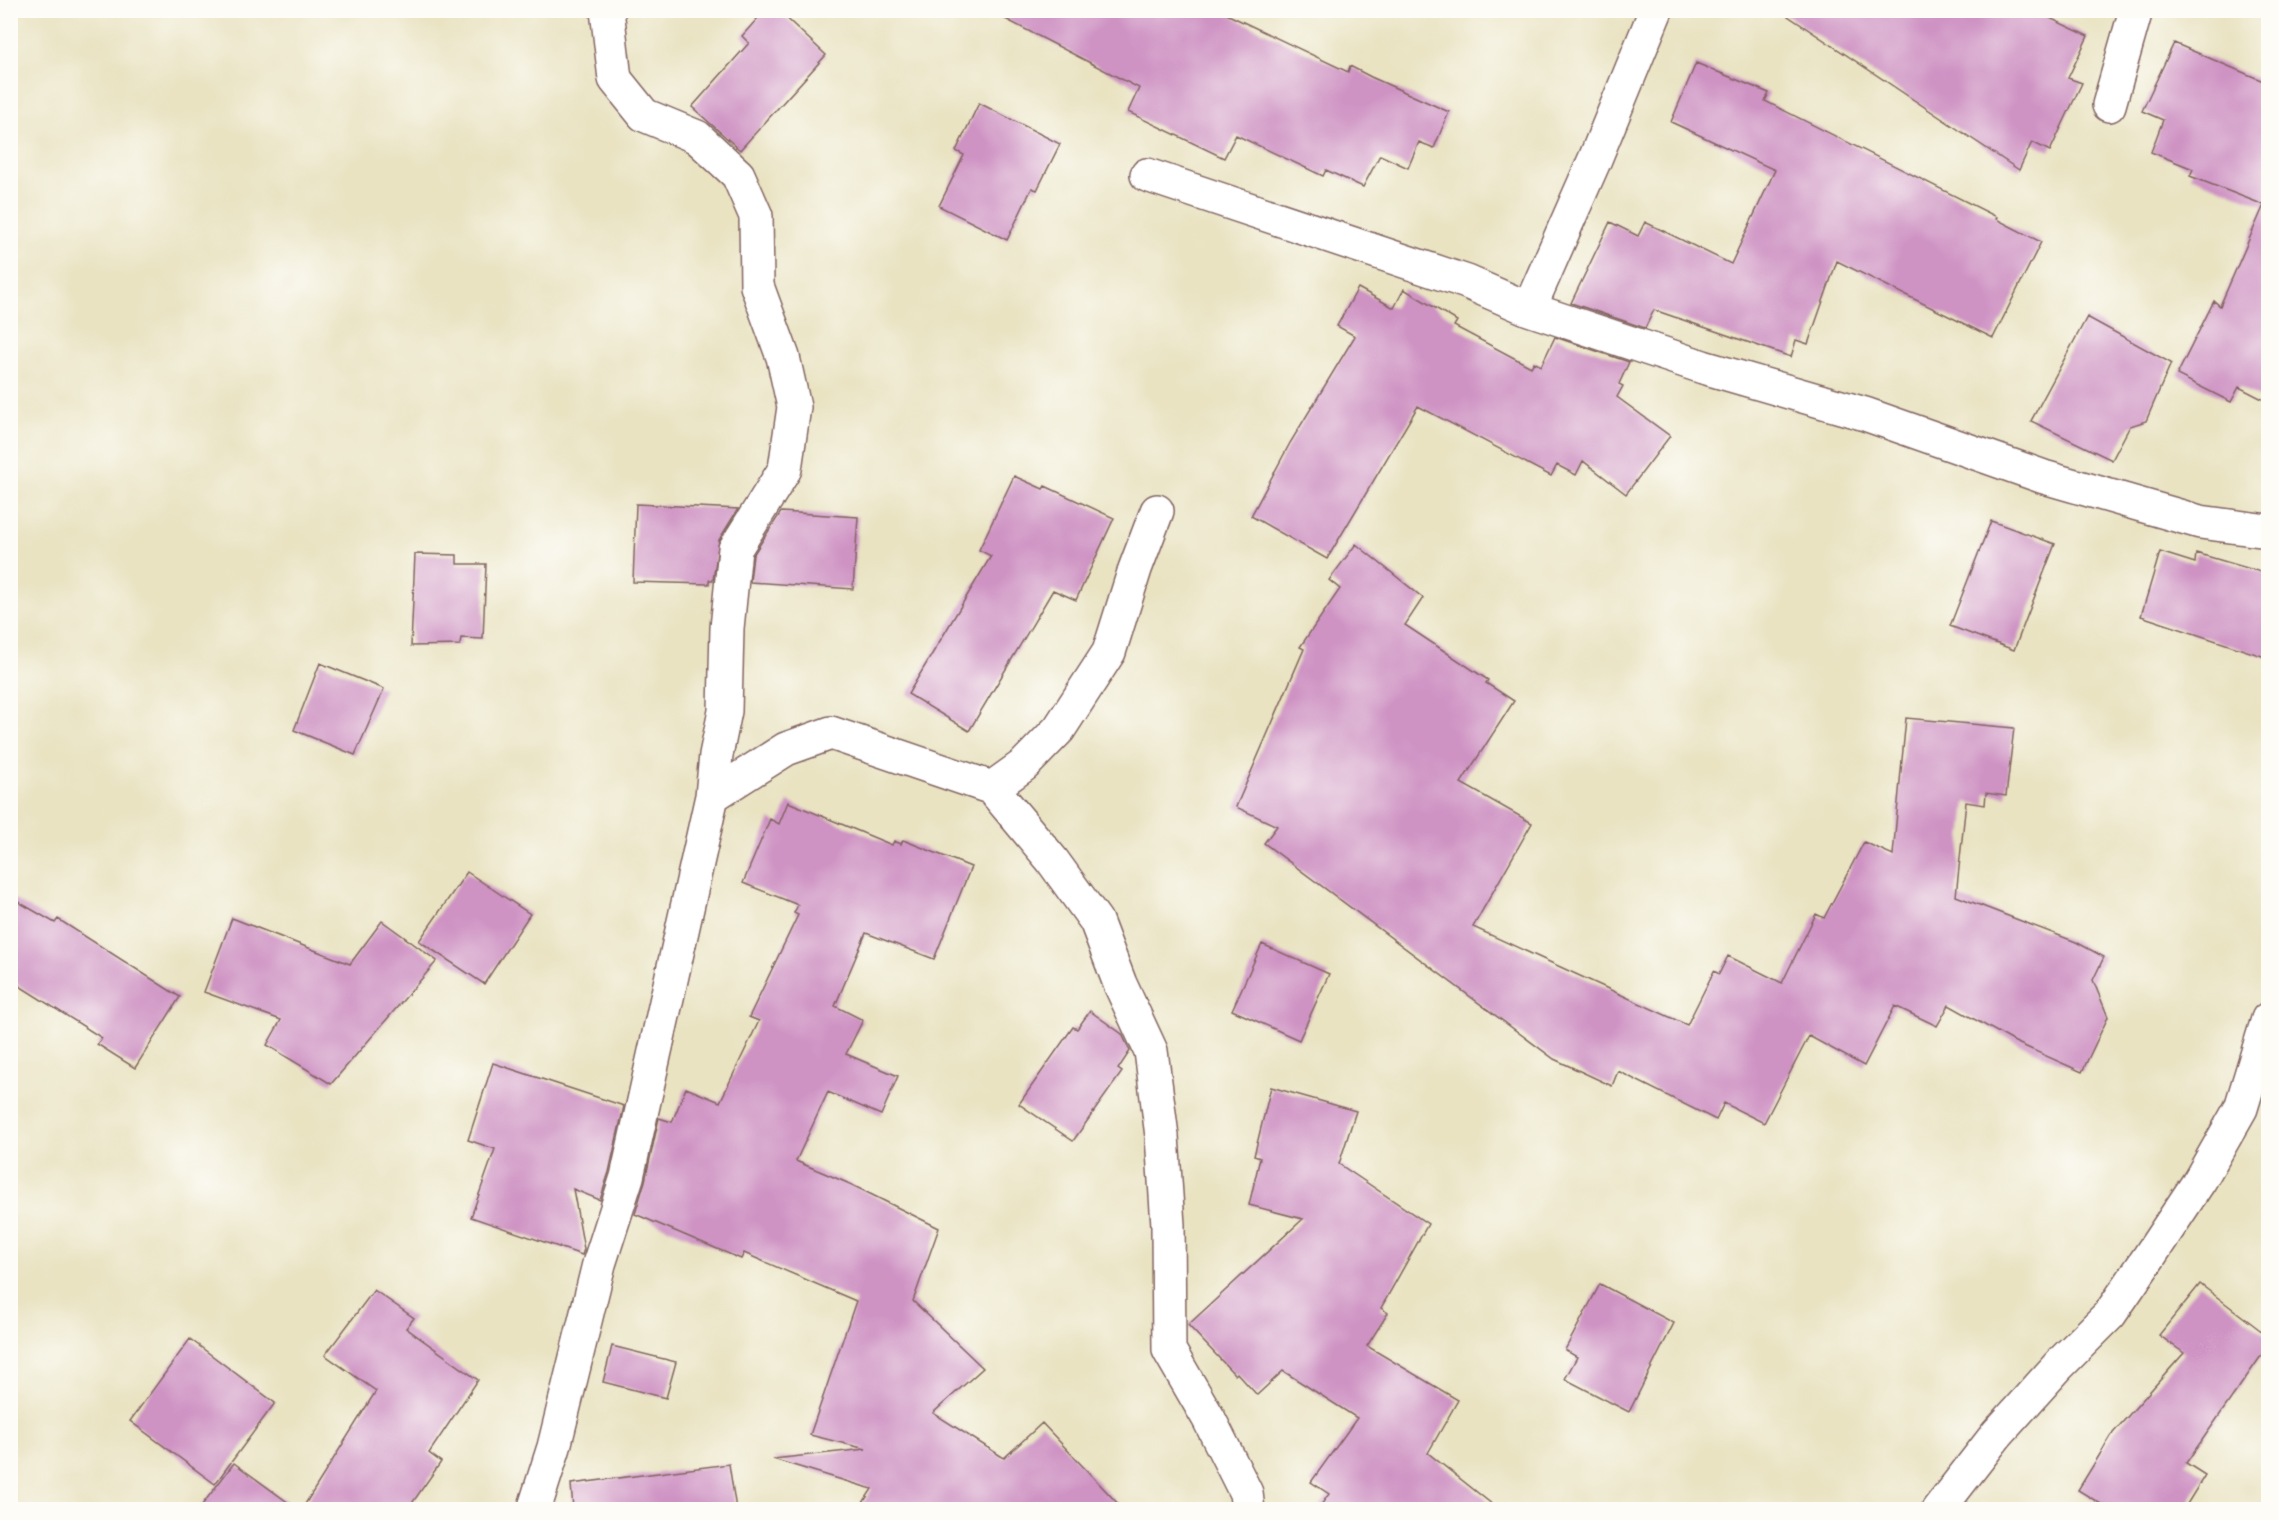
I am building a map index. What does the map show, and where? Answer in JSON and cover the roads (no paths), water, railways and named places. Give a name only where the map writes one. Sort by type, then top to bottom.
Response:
[{"type":"street","points":[[534,1509],[554,1447],[599,1264],[627,1177],[712,796],[716,755],[725,711],[727,628],[735,549],[785,469],[794,406],[783,357],[757,286],[756,216],[738,175],[697,137],[644,115],[615,79],[607,10]]},
{"type":"street","points":[[1529,309],[1595,159],[1656,10]]},
{"type":"street","points":[[2109,105],[2136,10]]},
{"type":"street","points":[[1147,174],[1467,282],[1529,309],[1703,368],[1865,414],[2044,477],[2200,522],[2268,531]]},
{"type":"street","points":[[992,788],[1024,765],[1059,729],[1109,652],[1135,569],[1157,511]]},
{"type":"street","points":[[712,796],[786,749],[831,733],[992,788],[1052,860],[1096,921],[1120,984],[1150,1051],[1162,1136],[1168,1225],[1169,1350],[1209,1419],[1246,1493],[1248,1509]]},
{"type":"street","points":[[1938,1509],[1997,1434],[2109,1314],[2149,1257],[2200,1180],[2241,1108],[2268,1019]]}]
